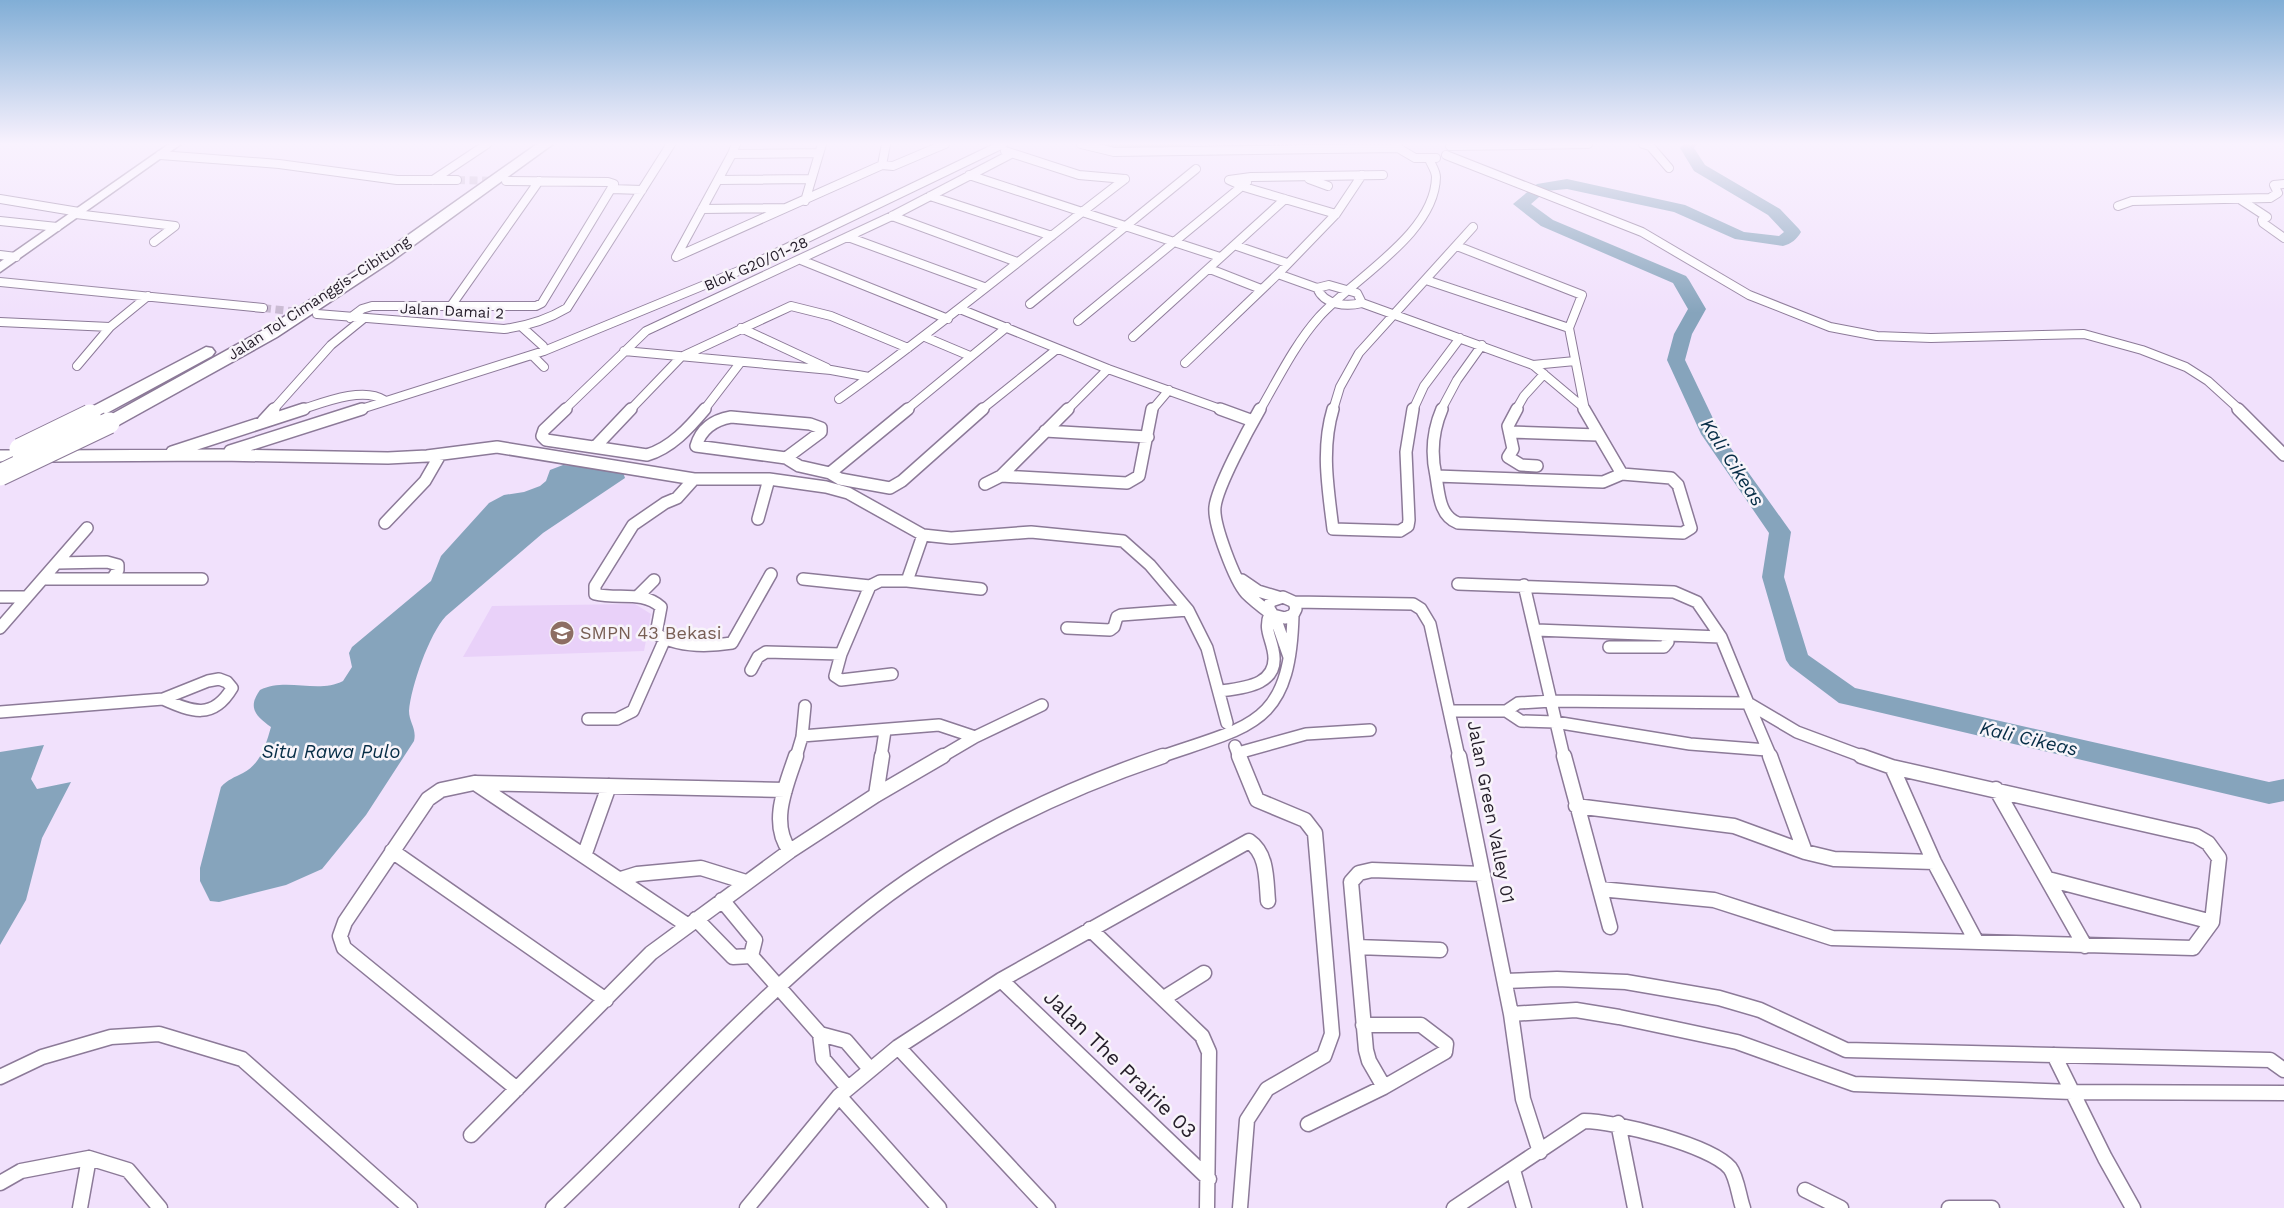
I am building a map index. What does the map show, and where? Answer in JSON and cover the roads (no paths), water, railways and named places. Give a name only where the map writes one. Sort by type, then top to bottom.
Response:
[{"type":"highway","name":"Jalan Tol Cimanggis–Cibitung","points":[[0,458],[90,415],[256,325],[368,254],[445,200]]},
{"type":"highway","name":"Jalan Tol Cimanggis–Cibitung","points":[[0,475],[109,423],[271,333],[386,258],[467,200]]},
{"type":"main road","points":[[0,268],[96,200]]},
{"type":"street","points":[[8,200],[78,213],[175,226],[154,242]]},
{"type":"street","points":[[451,306],[525,200]]},
{"type":"street","points":[[350,318],[362,309],[372,306],[536,306],[542,303],[604,200]]},
{"type":"street","name":"Jalan Damai 2","points":[[317,314],[489,329],[522,327],[558,315],[567,308],[635,200]]},
{"type":"street","points":[[707,200],[676,257],[805,201]]},
{"type":"street","points":[[220,455],[384,400],[544,351],[741,270],[893,200]]},
{"type":"street","name":"Blok G20/01-28","points":[[595,447],[546,440],[542,436],[544,430],[641,335],[660,323],[801,260],[922,200]]},
{"type":"street","points":[[943,200],[1052,236]]},
{"type":"street","points":[[1046,200],[1220,257]]},
{"type":"street","points":[[840,399],[960,310],[984,287],[1097,200]]},
{"type":"street","points":[[1030,304],[1158,200]]},
{"type":"street","points":[[1078,321],[1227,200]]},
{"type":"street","points":[[1133,337],[1210,269],[1220,257],[1237,246],[1285,200]]},
{"type":"street","points":[[1291,200],[1336,214]]},
{"type":"street","points":[[1185,363],[1278,274],[1336,214],[1345,200]]},
{"type":"street","points":[[1294,609],[1285,618],[1273,615],[1248,596],[1237,576],[1217,525],[1215,505],[1253,421],[1302,340],[1319,317],[1334,302],[1412,231],[1430,200]]},
{"type":"street","points":[[1569,200],[1642,232],[1749,295],[1830,327],[1877,336],[1895,337],[2084,334],[2105,338],[2165,359],[2197,374],[2284,454]]},
{"type":"street","points":[[2118,206],[2132,202],[2221,200]]},
{"type":"street","points":[[2242,200],[2267,217],[2262,220],[2263,223],[2284,238]]},
{"type":"street","points":[[702,208],[789,208]]},
{"type":"street","points":[[892,216],[1017,262]]},
{"type":"street","points":[[0,221],[57,227]]},
{"type":"street","points":[[1460,338],[1420,390],[1411,412],[1406,442],[1408,526],[1400,531],[1335,530],[1332,528],[1325,459],[1327,430],[1348,371],[1359,353],[1473,227]]},
{"type":"street","points":[[848,237],[984,287]]},
{"type":"street","points":[[1237,246],[1287,263]]},
{"type":"street","points":[[1457,246],[1582,295],[1570,328],[1583,407],[1622,474]]},
{"type":"street","points":[[0,255],[16,256]]},
{"type":"street","points":[[801,260],[948,318]]},
{"type":"street","points":[[1210,269],[1261,289]]},
{"type":"street","points":[[1278,274],[1317,288],[1337,286],[1349,290],[1360,295],[1362,302]]},
{"type":"street","points":[[1426,280],[1570,328]]},
{"type":"street","points":[[0,282],[263,308]]},
{"type":"street","points":[[1317,288],[1319,294],[1334,302],[1354,306],[1362,302],[1534,365],[1583,407]]},
{"type":"street","points":[[77,366],[91,350],[96,340],[148,296]]},
{"type":"street","points":[[595,447],[681,357],[741,328],[796,305],[908,348]]},
{"type":"street","points":[[960,310],[1007,327],[1108,369],[1253,421]]},
{"type":"street","points":[[261,423],[330,345],[363,319]]},
{"type":"street","points":[[0,322],[110,327]]},
{"type":"street","points":[[522,327],[543,346],[544,351]]},
{"type":"street","points":[[830,473],[1007,327]]},
{"type":"street","points":[[741,328],[789,348],[830,370]]},
{"type":"street","points":[[925,337],[970,356]]},
{"type":"street","points":[[1434,476],[1603,482],[1622,474],[1662,476],[1673,479],[1678,485],[1691,528],[1683,533],[1458,523],[1450,520],[1445,515],[1434,476],[1433,452],[1442,404],[1453,384],[1482,345]]},
{"type":"street","points":[[786,458],[821,432],[821,428],[810,424],[731,417],[721,418],[698,436],[696,446],[786,458],[799,466],[830,473],[840,479],[890,488],[902,481],[984,408],[1057,349]]},
{"type":"street","points":[[624,351],[830,370],[868,377]]},
{"type":"street","points":[[532,355],[544,368]]},
{"type":"street","points":[[1534,365],[1575,361]]},
{"type":"street","points":[[595,447],[647,455],[660,452],[716,397],[740,363]]},
{"type":"street","points":[[985,484],[1001,476],[1108,369]]},
{"type":"street","points":[[1537,466],[1521,464],[1508,457],[1513,449],[1508,424],[1524,396],[1544,374]]},
{"type":"street","points":[[1001,476],[1127,483],[1139,476],[1148,437],[1152,408],[1170,390]]},
{"type":"street","points":[[161,455],[344,396],[378,396],[384,400]]},
{"type":"street","points":[[1045,431],[1148,437]]},
{"type":"street","points":[[1510,432],[1598,435]]},
{"type":"street","points":[[0,458],[161,455],[373,458],[440,454],[497,447],[694,480],[769,480],[826,486],[848,493],[923,535],[951,538],[1031,532],[1122,541],[1150,565],[1188,610],[1207,648],[1227,723]]},
{"type":"street","points":[[385,523],[425,480],[440,454]]},
{"type":"street","points":[[694,480],[677,498],[664,503],[633,525],[595,586],[595,594],[599,596],[638,596],[654,599],[661,607],[656,634],[664,640],[717,646],[732,643],[770,574]]},
{"type":"street","points":[[758,519],[769,480]]},
{"type":"street","points":[[0,628],[87,528]]},
{"type":"street","points":[[907,581],[923,535]]},
{"type":"street","points":[[57,563],[108,562],[118,565],[119,568],[112,579]]},
{"type":"street","points":[[553,1208],[777,987],[887,896],[926,869],[989,832],[1096,781],[1247,726],[1275,702],[1289,656],[1293,635],[1294,609],[1287,598],[1278,598],[1258,591],[1237,576]]},
{"type":"street","points":[[43,579],[202,579]]},
{"type":"street","points":[[803,579],[870,586],[880,581],[907,581],[981,589]]},
{"type":"street","points":[[638,596],[654,580]]},
{"type":"street","points":[[1458,584],[1674,592],[1687,596],[1697,602],[1721,637],[1767,750],[1805,852]]},
{"type":"street","points":[[1524,585],[1576,806],[1610,927]]},
{"type":"street","points":[[870,586],[841,654],[835,676],[837,678],[892,674]]},
{"type":"street","points":[[0,597],[27,598]]},
{"type":"street","points":[[1278,598],[1268,604],[1289,656]]},
{"type":"street","name":"Jalan Green Valley 01","points":[[1294,609],[1401,603],[1417,606],[1425,613],[1430,624],[1512,1014],[1523,1098],[1540,1152]]},
{"type":"street","points":[[1067,628],[1110,630],[1114,628],[1119,616],[1188,610]]},
{"type":"street","points":[[1220,692],[1261,683],[1270,674],[1273,651],[1267,640],[1264,627],[1273,615]]},
{"type":"street","points":[[1536,630],[1721,637]]},
{"type":"street","points":[[1609,647],[1664,647],[1668,642],[1666,635]]},
{"type":"street","points":[[588,718],[617,719],[632,711],[664,640]]},
{"type":"street","points":[[751,670],[758,657],[772,651],[841,654]]},
{"type":"street","points":[[0,712],[163,698],[213,680],[227,682],[232,688],[220,705],[205,712],[194,711],[163,698]]},
{"type":"street","points":[[1450,712],[1506,711],[1518,703],[1552,701],[1748,703],[1797,732],[1892,767],[1996,789],[2196,836],[2208,843],[2219,858],[2212,922],[2193,948],[1832,938],[1714,900],[1600,889]]},
{"type":"street","points":[[471,1135],[606,1000],[651,952],[790,851],[876,795],[975,737],[1042,705]]},
{"type":"street","points":[[790,851],[782,841],[780,830],[785,790],[802,736],[805,706]]},
{"type":"street","points":[[1506,711],[1521,721],[1555,722],[1690,744],[1767,750]]},
{"type":"street","points":[[802,736],[945,726],[975,737]]},
{"type":"street","points":[[1240,1208],[1248,1120],[1267,1089],[1324,1056],[1332,1034],[1315,833],[1305,820],[1257,800],[1237,750],[1306,734],[1370,730]]},
{"type":"street","points":[[876,795],[885,731]]},
{"type":"street","points":[[1892,767],[1934,862],[1976,941]]},
{"type":"street","points":[[474,783],[584,856],[692,922],[733,957],[751,956]]},
{"type":"street","points":[[517,1089],[344,948],[340,936],[342,926],[433,794],[460,784],[474,783],[785,790]]},
{"type":"street","points":[[584,856],[609,786]]},
{"type":"street","points":[[1996,789],[2085,946]]},
{"type":"street","points":[[1576,806],[1734,826],[1805,852],[1834,859],[1934,862]]},
{"type":"street","points":[[747,1208],[843,1092],[898,1047],[1002,980],[1249,841],[1256,844],[1262,854],[1268,901]]},
{"type":"street","points":[[392,851],[606,1000]]},
{"type":"street","points":[[621,879],[636,874],[701,868],[746,882]]},
{"type":"street","points":[[1384,1087],[1369,1061],[1363,1025],[1351,882],[1353,876],[1372,870],[1482,874]]},
{"type":"street","points":[[2048,879],[2212,922]]},
{"type":"street","points":[[722,900],[755,940],[751,956]]},
{"type":"street","points":[[1090,929],[1202,1036],[1209,1052],[1209,1179],[1207,1208]]},
{"type":"street","points":[[1357,947],[1440,950]]},
{"type":"street","points":[[751,956],[820,1034],[846,1041],[870,1069]]},
{"type":"street","points":[[1164,998],[1204,973]]},
{"type":"street","points":[[1505,981],[1557,979],[1626,982],[1719,998],[1760,1010],[1846,1050],[2270,1060],[2284,1070]]},
{"type":"street","name":"Jalan The Prairie 03","points":[[1002,980],[1209,1179]]},
{"type":"street","points":[[1512,1014],[1576,1010],[1619,1017],[1737,1042],[1854,1084],[2072,1092],[2284,1093]]},
{"type":"street","points":[[1308,1124],[1384,1087],[1445,1052],[1446,1044],[1421,1025],[1363,1025]]},
{"type":"street","points":[[0,1077],[42,1057],[111,1036],[158,1034],[242,1059],[410,1208]]},
{"type":"street","points":[[820,1034],[823,1059],[843,1092],[939,1208]]},
{"type":"street","points":[[898,1047],[1048,1208]]},
{"type":"street","points":[[2054,1054],[2133,1208]]},
{"type":"street","points":[[1454,1208],[1584,1121],[1598,1120],[1618,1123],[1720,1159],[1731,1169],[1742,1208]]},
{"type":"street","points":[[1618,1123],[1635,1208]]},
{"type":"street","points":[[80,1208],[90,1158]]},
{"type":"street","points":[[0,1183],[21,1171],[90,1158],[128,1170],[160,1208]]},
{"type":"street","points":[[1513,1170],[1524,1208]]},
{"type":"street","points":[[1805,1190],[1841,1208]]},
{"type":"street","points":[[1949,1208],[1992,1208]]},
{"type":"water","name":"Situ Rawa Pulo","points":[[563,465],[613,469],[623,472],[625,478],[543,533],[446,616],[427,648],[413,689],[409,715],[415,737],[414,741],[366,815],[322,869],[286,885],[219,902],[210,901],[200,881],[200,868],[221,787],[254,764],[262,753],[271,727],[255,711],[254,702],[260,690],[280,685],[333,685],[343,681],[352,667],[349,653],[352,647],[431,581],[441,556],[489,503],[504,495],[524,492],[540,486],[546,481],[550,470]]},
{"type":"water","points":[[44,745],[31,779],[37,789],[71,782],[42,838],[26,900],[0,945],[0,752]]},
{"type":"waterway","name":"Kali Cikeas","points":[[1525,200],[1521,204],[1547,223],[1680,280],[1697,309],[1683,334],[1676,360],[1711,434],[1780,532],[1773,577],[1798,660],[1848,696],[2269,793],[2284,790]]},
{"type":"waterway","name":"Kali Cikeas","points":[[1643,200],[1679,208],[1741,236],[1783,241],[1793,232],[1774,212],[1754,200]]},
{"type":"tunnel","points":[[263,308],[317,314]]},
{"type":"place","name":"SMPN 43 Bekasi","points":[[562,633]]}]
